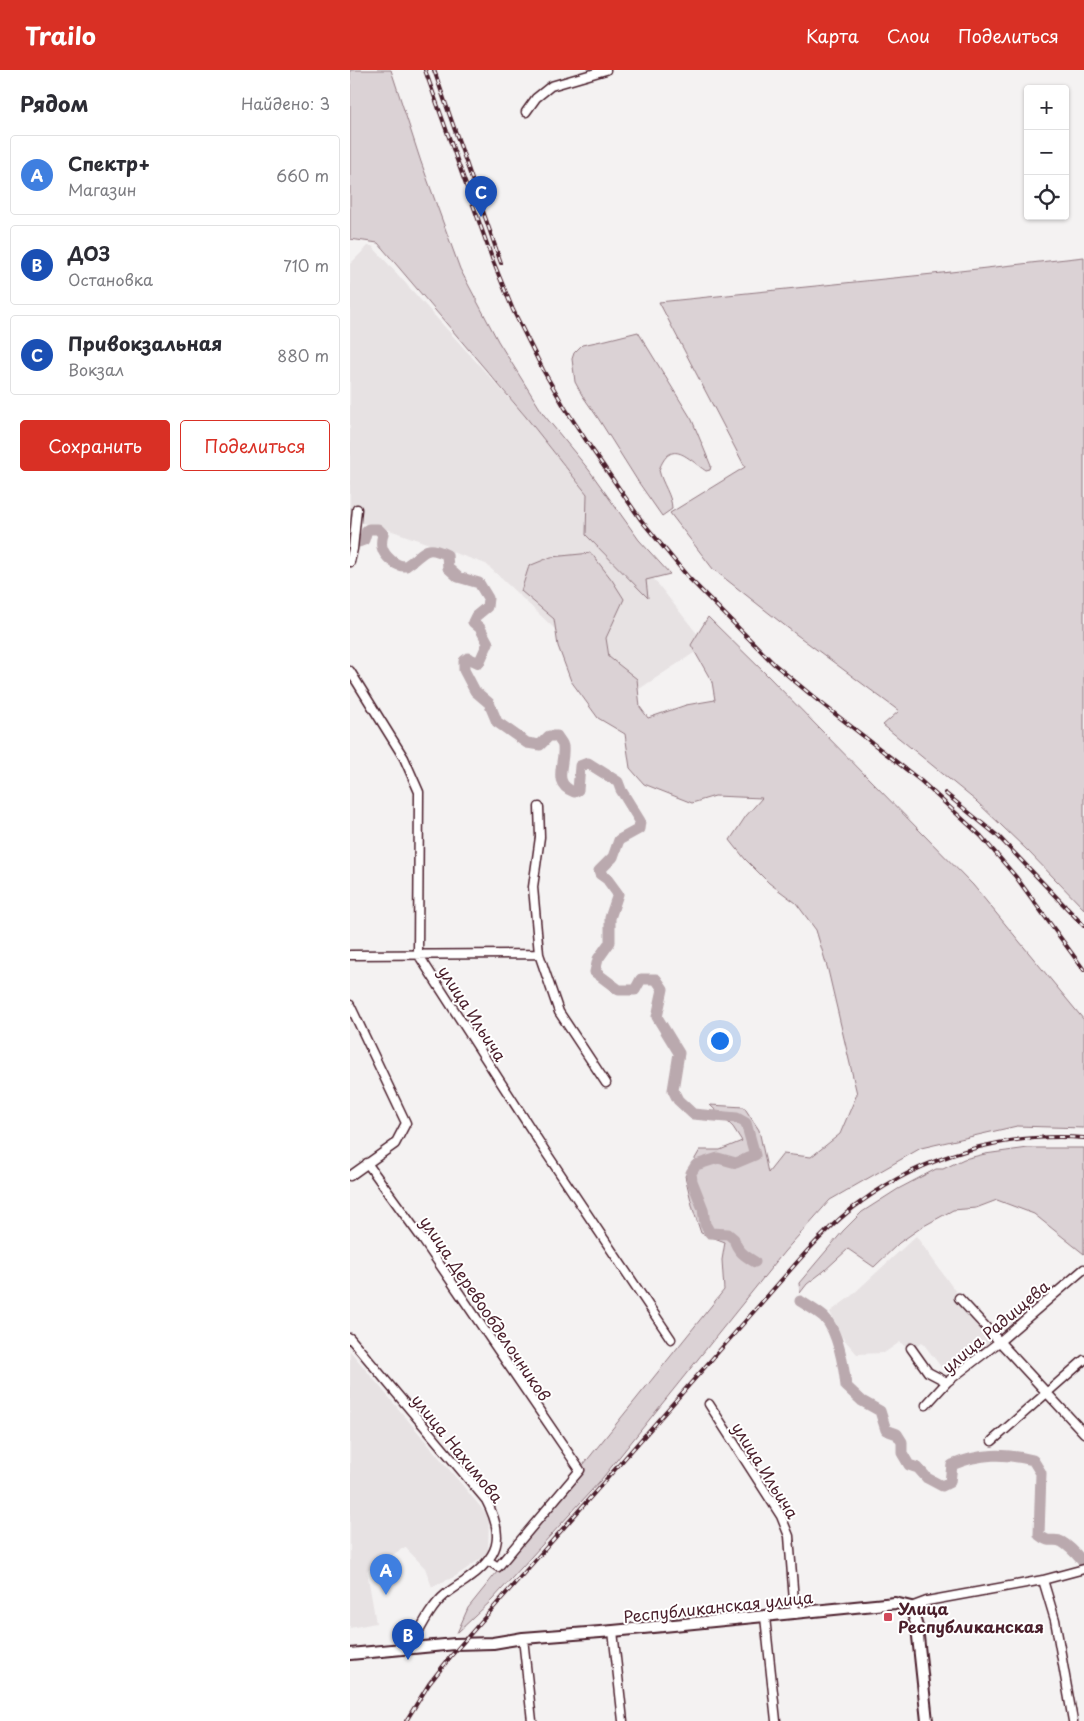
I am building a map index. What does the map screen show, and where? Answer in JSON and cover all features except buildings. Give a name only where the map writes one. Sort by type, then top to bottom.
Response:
[{"type":"main road","name":"Республиканская улица","points":[[350,1654],[896,1604],[911,1607]]},
{"type":"main road","points":[[911,1607],[917,1627],[927,1721]]},
{"type":"street","points":[[526,112],[536,98],[551,86],[606,70]]},
{"type":"street","points":[[350,562],[358,508]]},
{"type":"street","points":[[350,671],[404,758],[419,792],[418,954]]},
{"type":"street","points":[[539,807],[540,836],[533,887],[539,954],[559,1012],[606,1083]]},
{"type":"street","name":"улица Ильича","points":[[418,954],[547,1154],[671,1340]]},
{"type":"street","points":[[350,955],[539,954]]},
{"type":"street","points":[[350,1005],[406,1123],[395,1144],[350,1176]]},
{"type":"street","name":"улица Деревообделочников","points":[[367,1163],[423,1240],[580,1470],[498,1567],[489,1561]]},
{"type":"street","name":"улица Радищева","points":[[926,1405],[947,1382],[999,1342],[1084,1269]]},
{"type":"street","points":[[959,1298],[1084,1433]]},
{"type":"street","name":"улица Нахимова","points":[[350,1338],[486,1500],[494,1516],[497,1538],[496,1547],[489,1561],[473,1576],[439,1600],[410,1648]]},
{"type":"street","points":[[911,1348],[928,1372],[947,1382]]},
{"type":"street","points":[[992,1440],[1084,1360]]},
{"type":"street","name":"улица Ильича","points":[[709,1404],[781,1516],[787,1530],[795,1614]]},
{"type":"street","name":"Республиканская улица","points":[[911,1607],[927,1601],[1043,1580],[1084,1569]]},
{"type":"street","points":[[1043,1580],[1055,1620],[1073,1721]]},
{"type":"street","points":[[765,1617],[776,1721]]},
{"type":"street","points":[[613,1631],[623,1721]]},
{"type":"street","points":[[523,1638],[532,1721]]},
{"type":"shaded area","points":[[350,70],[391,70],[421,162],[460,269],[498,341],[544,415],[589,470],[639,540],[670,574],[646,580],[648,598],[586,535],[587,494],[526,417],[378,243],[350,239]]},
{"type":"shaded area","points":[[368,246],[372,246],[526,417],[706,645],[627,697],[486,564],[384,528],[350,520],[350,264]]},
{"type":"shaded area","points":[[1084,257],[1084,909],[976,801],[883,725],[899,711],[793,632],[713,569],[670,513],[745,467],[659,302]]},
{"type":"shaded area","points":[[638,332],[692,420],[711,466],[710,470],[706,471],[686,457],[674,453],[664,460],[659,470],[672,504],[672,509],[662,516],[582,395],[575,382],[572,359],[574,353],[582,345]]},
{"type":"shaded area","points":[[591,553],[624,599],[606,638],[609,657],[637,679],[640,707],[648,718],[686,705],[715,700],[712,682],[691,645],[708,617],[973,885],[1084,1020],[1084,1128],[1017,1126],[921,1148],[830,1200],[784,1252],[600,1481],[492,1600],[457,1633],[468,1608],[724,1290],[722,1260],[725,1242],[701,1233],[685,1176],[700,1150],[720,1150],[742,1141],[733,1127],[710,1105],[744,1107],[759,1130],[768,1173],[783,1154],[811,1157],[840,1134],[857,1094],[828,970],[816,930],[796,903],[769,883],[745,859],[730,840],[746,816],[762,798],[715,796],[692,803],[644,784],[630,768],[625,734],[598,718],[571,681],[558,646],[554,619],[521,591],[529,566],[551,557]]},
{"type":"shaded area","points":[[1028,1148],[1084,1148],[1084,1254],[1034,1214],[997,1200],[976,1208],[953,1210],[922,1227],[899,1243],[874,1267],[848,1249],[807,1284],[800,1293],[799,1283],[843,1231],[862,1212],[898,1189],[936,1169],[943,1169],[964,1159]]},
{"type":"shaded area","points":[[916,1236],[958,1295],[954,1299],[990,1341],[963,1363],[945,1372],[922,1342],[910,1351],[900,1342],[884,1353],[857,1354],[842,1337],[830,1312],[850,1297]]},
{"type":"shaded area","points":[[350,1351],[489,1517],[488,1552],[456,1576],[432,1587],[425,1568],[405,1547],[367,1571],[376,1623],[350,1628]]},
{"type":"waterway","points":[[359,542],[364,540],[367,530],[378,529],[383,534],[383,550],[398,565],[406,566],[425,551],[433,550],[447,555],[448,568],[458,577],[479,583],[488,598],[487,607],[476,616],[473,622],[480,628],[488,643],[479,663],[468,658],[464,661],[464,670],[475,691],[489,703],[497,722],[527,743],[540,745],[549,736],[557,736],[563,747],[561,779],[567,788],[574,792],[578,790],[580,766],[588,763],[618,782],[640,821],[639,829],[619,840],[613,857],[599,871],[618,894],[610,918],[610,942],[598,959],[595,972],[619,990],[635,990],[641,979],[656,979],[663,989],[657,1017],[679,1053],[673,1090],[678,1100],[693,1114],[737,1118],[746,1123],[755,1155],[736,1163],[718,1158],[696,1165],[691,1173],[692,1181],[703,1209],[705,1224],[710,1233],[728,1234],[734,1239],[742,1253],[755,1262]]},
{"type":"waterway","points":[[800,1301],[824,1317],[829,1323],[840,1350],[846,1386],[862,1401],[880,1411],[886,1430],[897,1434],[902,1442],[902,1453],[909,1465],[918,1468],[927,1478],[942,1486],[950,1482],[952,1465],[962,1461],[992,1455],[1033,1460],[1041,1473],[1039,1535],[1046,1540],[1062,1542],[1084,1563]]},
{"type":"railway","points":[[425,70],[493,261],[513,310],[543,370],[565,408],[641,520],[688,577],[774,664],[921,781],[981,836],[1016,877],[1084,970]]},
{"type":"railway","points":[[434,70],[501,263]]},
{"type":"railway","points":[[945,793],[999,837],[1084,926]]},
{"type":"railway","points":[[406,1721],[429,1684],[451,1656],[799,1260],[844,1215],[885,1186],[911,1172],[966,1150],[995,1143],[1025,1139],[1054,1137],[1084,1138]]},
{"type":"place","name":"Привокзальная","points":[[481,217]]},
{"type":"place","name":"Спектр+","points":[[386,1595]]},
{"type":"place","name":"Улица Республиканская","points":[[888,1617]]},
{"type":"place","name":"ДОЗ","points":[[408,1660]]}]
